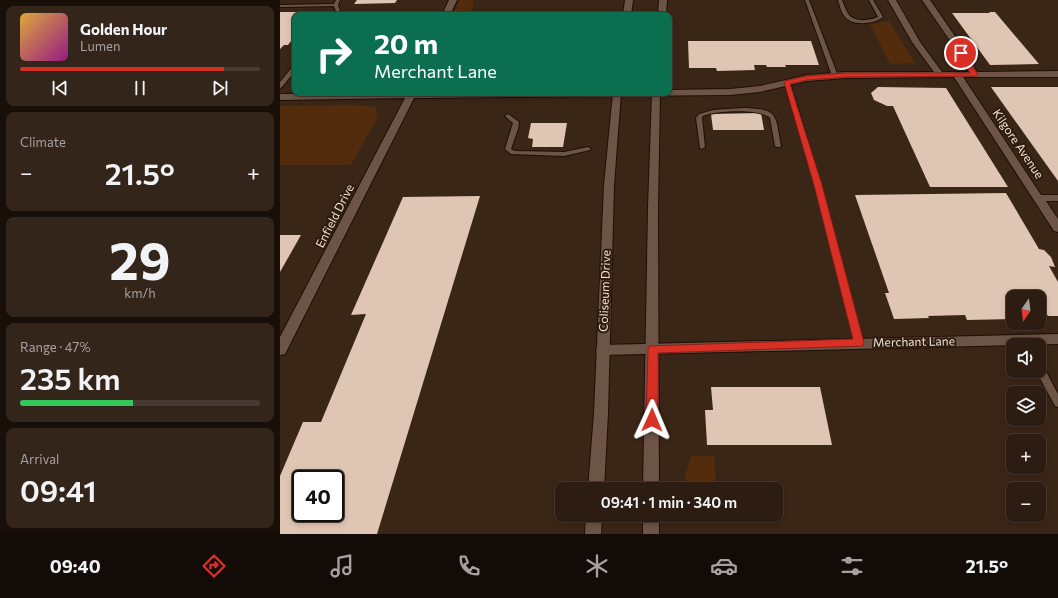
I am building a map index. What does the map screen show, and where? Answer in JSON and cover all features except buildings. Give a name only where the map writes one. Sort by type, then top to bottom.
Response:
[{"type":"street","points":[[447,12],[453,0]]},
{"type":"street","points":[[627,12],[629,0]]},
{"type":"street","points":[[662,12],[663,0]]},
{"type":"street","points":[[892,0],[916,42],[940,75]]},
{"type":"street","points":[[926,0],[955,42],[974,75]]},
{"type":"street","points":[[672,93],[745,91],[807,78],[835,76],[1058,74]]},
{"type":"street","name":"Kilgore Avenue","points":[[957,75],[1058,228]]},
{"type":"street","points":[[280,97],[324,96]]},
{"type":"street","name":"Enfield Drive","points":[[280,350],[410,96]]},
{"type":"street","name":"Coliseum Drive","points":[[596,482],[601,413],[608,185],[617,96]]},
{"type":"street","points":[[651,482],[653,206],[656,96]]},
{"type":"street","points":[[1038,198],[1058,198]]},
{"type":"street","name":"Merchant Lane","points":[[1046,340],[1058,339]]},
{"type":"street","name":"Merchant Lane","points":[[603,350],[859,343],[1006,342]]},
{"type":"street","points":[[593,534],[594,522]]},
{"type":"street","points":[[651,522],[651,534]]},
{"type":"lane","points":[[807,0],[835,76]]},
{"type":"lane","points":[[840,0],[848,17],[858,21],[875,20],[880,17],[871,0]]},
{"type":"lane","points":[[280,6],[337,3]]},
{"type":"lane","points":[[280,86],[292,71]]},
{"type":"lane","points":[[787,82],[818,185],[859,343]]},
{"type":"lane","points":[[702,147],[699,118],[701,115],[709,112],[757,111],[770,114],[773,118],[778,146]]},
{"type":"lane","points":[[508,116],[516,122],[508,149],[514,153],[564,154],[588,149]]},
{"type":"lane","points":[[1045,378],[1058,403]]},
{"type":"shaded area","points":[[460,0],[473,0],[473,7],[470,12],[454,12]]},
{"type":"shaded area","points":[[889,21],[915,63],[890,64],[870,24]]},
{"type":"shaded area","points":[[352,105],[376,107],[377,118],[351,165],[280,165],[280,106]]},
{"type":"shaded area","points":[[691,456],[714,456],[716,482],[685,482],[685,477]]},
{"type":"route","points":[[652,420],[653,349],[859,343],[818,185],[787,82],[807,78],[846,75],[974,75],[961,53]]}]
